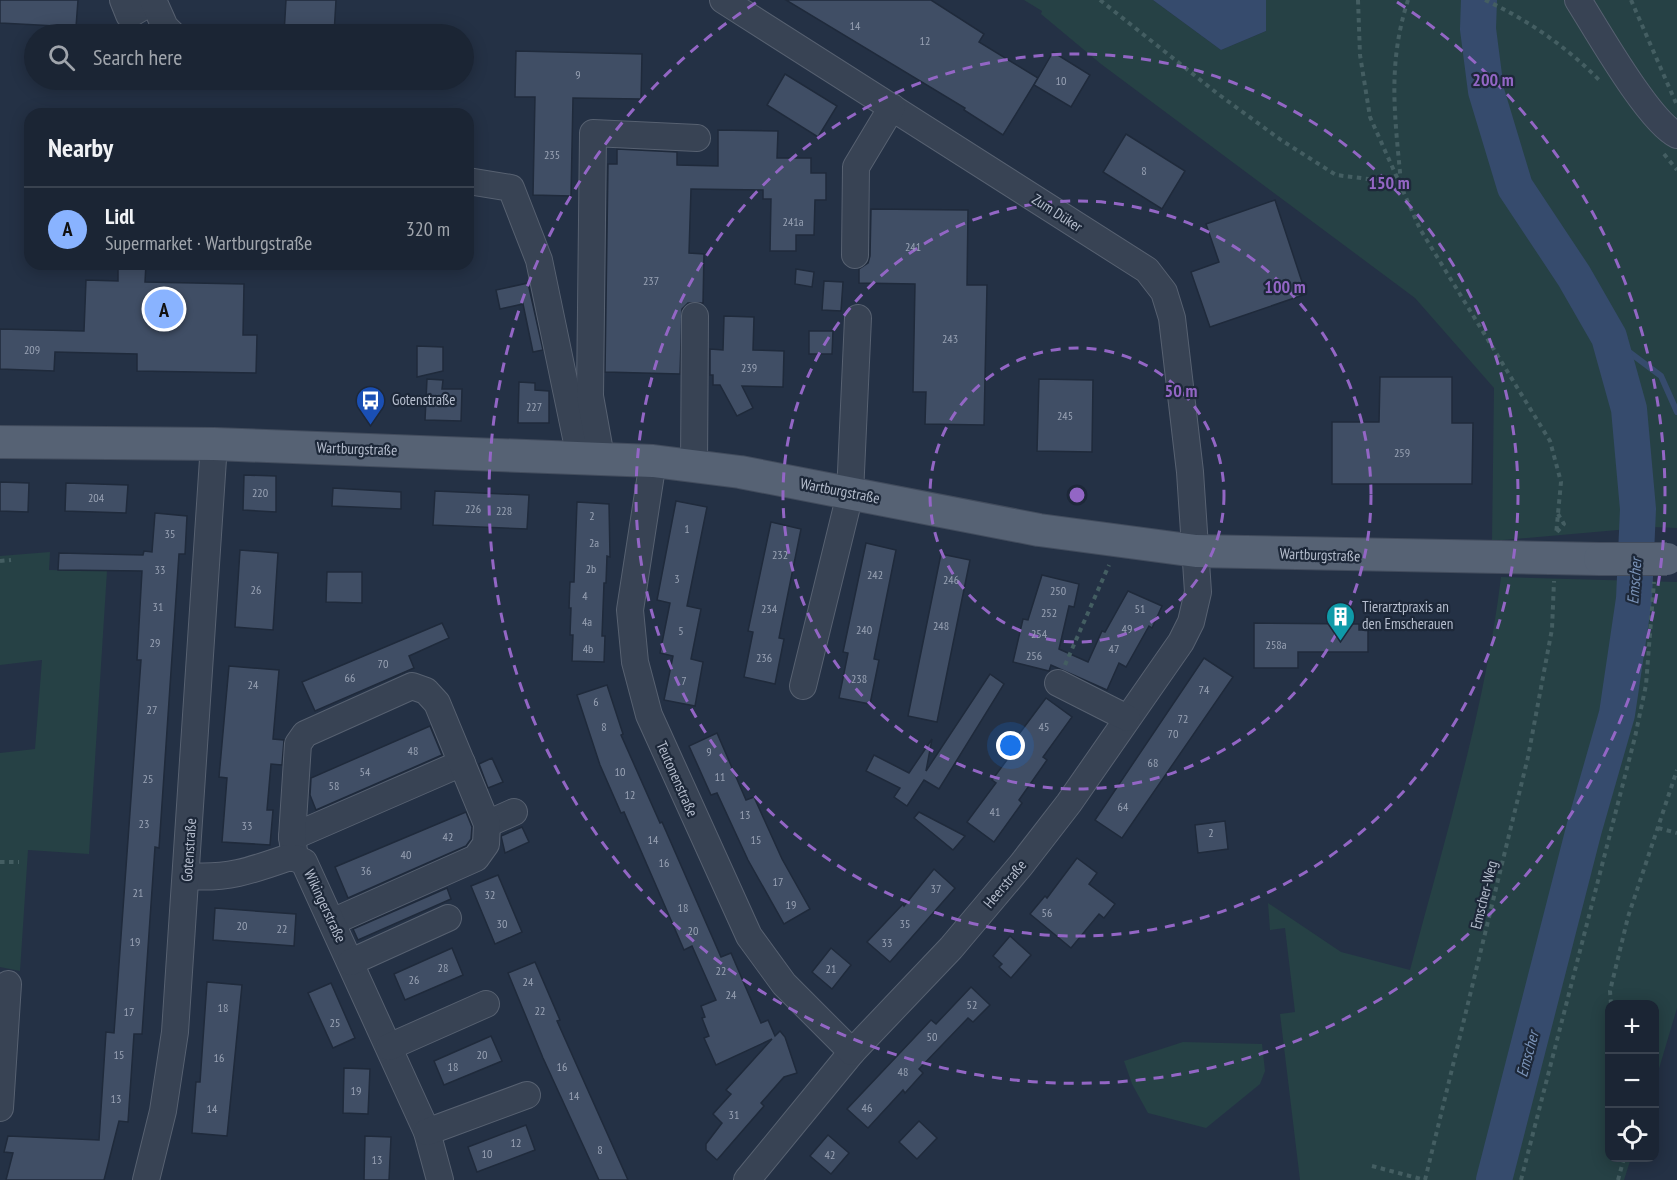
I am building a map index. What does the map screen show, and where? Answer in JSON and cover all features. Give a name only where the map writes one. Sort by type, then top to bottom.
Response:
[{"type":"main road","name":"Wartburgstraße","points":[[0,442],[214,444],[653,461],[740,472],[1039,530],[1196,551],[1555,546],[1600,559],[1664,564]]},
{"type":"street","points":[[123,0],[129,15],[153,0],[164,24]]},
{"type":"street","name":"Zum Düker","points":[[723,0],[1147,270],[1164,292],[1172,318],[1196,551]]},
{"type":"street","points":[[1578,0],[1610,53],[1652,112],[1669,131],[1677,135]]},
{"type":"street","points":[[855,255],[856,167],[892,107]]},
{"type":"street","points":[[591,457],[593,134],[697,138]]},
{"type":"street","points":[[474,182],[511,188],[539,260],[591,457]]},
{"type":"street","points":[[694,466],[695,316]]},
{"type":"street","points":[[803,686],[850,494],[858,318]]},
{"type":"street","name":"Gotenstraße","points":[[146,1180],[163,1111],[175,1032],[214,444]]},
{"type":"street","name":"Teutonenstraße","points":[[653,461],[630,610],[635,662],[649,715],[749,936],[784,984],[852,1052]]},
{"type":"street","name":"Heerstraße","points":[[747,1180],[852,1052],[951,948],[1021,865],[1068,804],[1181,642],[1191,622],[1198,592],[1196,551]]},
{"type":"street","points":[[1058,683],[1127,718]]},
{"type":"street","points":[[332,922],[476,858],[486,844],[487,824],[462,763],[437,703],[426,691],[412,686],[305,734],[298,744],[293,848],[462,763]]},
{"type":"street","points":[[487,824],[514,812]]},
{"type":"street","name":"Wikingerstraße","points":[[187,876],[216,878],[242,874],[287,858],[293,848],[304,862],[427,1132],[440,1180]]},
{"type":"street","name":"Wikingerstraße","points":[[351,962],[448,918]]},
{"type":"street","points":[[0,1108],[8,984]]},
{"type":"street","points":[[389,1047],[486,1004]]},
{"type":"street","points":[[427,1132],[527,1095]]},
{"type":"path","points":[[1100,0],[1218,94],[1281,140],[1336,175],[1401,183]]},
{"type":"path","points":[[1358,0],[1360,55],[1370,117],[1401,183]]},
{"type":"path","points":[[1401,183],[1392,80],[1401,22],[1408,0]]},
{"type":"path","points":[[1485,0],[1525,21],[1557,43],[1607,87]]},
{"type":"path","points":[[1631,0],[1677,106]]},
{"type":"path","name":"Emscher-Weg","points":[[1372,1166],[1426,1180],[1528,756],[1552,628],[1555,546],[1561,482],[1550,441],[1420,229],[1401,183]]},
{"type":"path","points":[[1058,683],[1119,541]]},
{"type":"path","points":[[0,561],[11,560]]},
{"type":"path","points":[[1521,1180],[1635,737],[1646,685],[1654,580],[1664,564]]},
{"type":"path","points":[[1611,1000],[1610,992],[1628,916],[1677,770]]},
{"type":"path","points":[[1658,828],[1677,833]]},
{"type":"path","points":[[0,862],[19,862]]},
{"type":"path","points":[[1618,1180],[1623,1162]]},
{"type":"green space","points":[[1024,0],[1153,0],[1221,50],[1266,31],[1266,0],[1677,0],[1677,528],[1652,527],[1492,541],[1494,388],[1415,298],[1101,64],[1041,14],[1042,11]]},
{"type":"green space","points":[[50,552],[49,570],[107,571],[89,854],[28,850],[20,971],[0,967],[0,753],[35,749],[42,660],[0,665],[0,556]]},
{"type":"green space","points":[[1501,577],[1677,582],[1677,1008],[1659,1069],[1659,1000],[1605,1000],[1605,1162],[1630,1162],[1624,1180],[1300,1180],[1280,1014],[1295,1012],[1285,928],[1270,930],[1268,903],[1341,952],[1410,970],[1474,726],[1494,627]]},
{"type":"green space","points":[[1183,1042],[1262,1044],[1265,1071],[1260,1084],[1206,1128],[1148,1113],[1132,1084],[1124,1061]]},
{"type":"water","points":[[1153,0],[1266,0],[1266,31],[1221,50]]},
{"type":"building","points":[[0,0],[78,0],[76,24],[0,23]]},
{"type":"building","points":[[286,0],[336,0],[335,24],[285,24]]},
{"type":"building","points":[[786,0],[931,0],[984,34],[979,42],[1038,78],[1003,135],[964,110],[965,108]]},
{"type":"building","points":[[516,51],[642,54],[641,99],[573,98],[571,196],[533,195],[535,97],[515,97]]},
{"type":"building","points":[[1053,52],[1090,75],[1071,107],[1034,85]]},
{"type":"building","points":[[785,74],[837,106],[818,137],[767,105]]},
{"type":"building","points":[[718,130],[778,131],[777,158],[811,158],[811,173],[826,173],[826,200],[815,200],[814,235],[796,235],[796,251],[770,251],[771,199],[763,199],[763,190],[691,189],[689,253],[704,254],[703,303],[688,303],[682,309],[680,374],[605,372],[608,164],[617,164],[617,149],[677,152],[677,165],[718,166]]},
{"type":"building","points":[[1126,134],[1185,171],[1162,209],[1103,172]]},
{"type":"building","points":[[1275,200],[1306,294],[1210,327],[1191,272],[1219,262],[1206,224]]},
{"type":"building","points":[[871,209],[968,210],[967,285],[987,285],[984,425],[925,424],[926,392],[913,392],[915,284],[859,283],[859,269],[868,263],[870,256]]},
{"type":"building","points":[[796,269],[814,272],[812,287],[795,284]]},
{"type":"building","points":[[118,270],[146,270],[145,282],[244,284],[243,335],[257,335],[256,373],[137,371],[137,354],[55,352],[54,371],[0,369],[0,329],[84,331],[86,280],[118,281]]},
{"type":"building","points":[[824,281],[843,282],[841,311],[822,310]]},
{"type":"building","points":[[528,283],[543,350],[533,352],[523,304],[500,309],[496,290]]},
{"type":"building","points":[[724,316],[754,317],[753,350],[784,351],[783,387],[742,386],[753,408],[737,416],[720,385],[713,385],[713,375],[710,375],[710,349],[723,350]]},
{"type":"building","points":[[809,331],[833,331],[832,354],[809,354]]},
{"type":"building","points":[[417,346],[443,347],[443,371],[417,377]]},
{"type":"building","points":[[1380,377],[1452,377],[1452,423],[1473,423],[1472,484],[1332,484],[1332,422],[1379,422]]},
{"type":"building","points":[[427,379],[443,380],[442,389],[462,389],[461,421],[425,420]]},
{"type":"building","points":[[1039,379],[1093,380],[1092,452],[1037,451]]},
{"type":"building","points":[[519,382],[535,383],[535,390],[549,391],[549,423],[518,423]]},
{"type":"building","points":[[244,475],[276,476],[276,512],[243,510]]},
{"type":"building","points":[[0,482],[29,483],[28,512],[0,511]]},
{"type":"building","points":[[66,483],[128,485],[126,513],[65,511]]},
{"type":"building","points":[[333,488],[401,492],[401,509],[332,506]]},
{"type":"building","points":[[435,491],[529,495],[527,529],[433,525]]},
{"type":"building","points":[[676,501],[707,507],[687,606],[701,609],[691,659],[703,662],[695,706],[664,700],[673,656],[660,653],[670,603],[657,600]]},
{"type":"building","points":[[577,502],[609,504],[610,557],[607,556],[606,583],[604,583],[602,636],[605,636],[604,662],[572,661],[573,635],[570,635],[571,608],[569,608],[570,582],[574,582]]},
{"type":"building","points":[[155,513],[187,516],[185,554],[179,554],[159,848],[155,847],[142,1034],[134,1034],[128,1122],[119,1121],[104,1180],[6,1180],[13,1153],[4,1152],[8,1136],[99,1140],[106,1032],[114,1033],[141,660],[137,660],[142,571],[58,570],[59,553],[143,555],[144,551],[152,552]]},
{"type":"building","points":[[771,522],[801,529],[779,638],[784,639],[775,684],[744,677],[753,632],[748,631]]},
{"type":"building","points":[[866,543],[896,550],[874,659],[879,660],[870,704],[839,698],[848,653],[843,652]]},
{"type":"building","points":[[240,550],[278,553],[273,630],[235,627]]},
{"type":"building","points":[[941,554],[970,560],[937,722],[908,716]]},
{"type":"building","points":[[327,572],[362,572],[362,603],[326,602]]},
{"type":"building","points":[[1042,575],[1079,584],[1074,607],[1069,606],[1059,649],[1088,662],[1102,631],[1105,632],[1128,591],[1162,606],[1152,628],[1149,626],[1126,667],[1119,663],[1107,690],[1051,665],[1049,671],[1013,662],[1023,619],[1028,620]]},
{"type":"building","points":[[442,623],[449,638],[409,656],[414,668],[315,711],[302,682]]},
{"type":"building","points":[[1254,623],[1359,624],[1359,630],[1368,630],[1368,652],[1298,652],[1298,668],[1254,668]]},
{"type":"building","points":[[1204,658],[1233,677],[1122,838],[1095,820]]},
{"type":"building","points":[[229,666],[279,670],[273,739],[284,740],[282,765],[271,764],[267,810],[273,810],[270,845],[222,842],[227,778],[219,777]]},
{"type":"building","points":[[990,674],[1004,684],[939,789],[924,780],[907,806],[894,797],[900,788],[866,771],[874,755],[909,773],[932,739],[926,771]]},
{"type":"building","points":[[607,685],[623,734],[621,735],[721,957],[731,953],[761,1023],[768,1020],[775,1036],[780,1031],[785,1037],[797,1073],[784,1077],[761,1103],[764,1106],[717,1160],[706,1150],[706,1144],[722,1123],[713,1114],[731,1094],[726,1090],[772,1039],[716,1065],[704,1038],[709,1036],[702,1018],[705,1017],[701,1006],[716,1000],[692,946],[684,950],[624,812],[621,813],[600,765],[577,695]]},
{"type":"building","points":[[1046,698],[1072,717],[1043,757],[1047,760],[1019,800],[1022,803],[994,842],[967,822],[996,783],[992,780],[1021,741],[1016,738]]},
{"type":"building","points":[[430,726],[442,755],[316,810],[310,795],[311,778]]},
{"type":"building","points":[[717,733],[746,800],[754,797],[782,859],[810,909],[784,924],[748,860],[717,793],[711,795],[689,746]]},
{"type":"building","points":[[492,758],[503,782],[488,788],[479,764]]},
{"type":"building","points":[[466,812],[472,827],[471,839],[466,846],[348,898],[335,867]]},
{"type":"building","points":[[919,812],[965,836],[953,850],[914,818]]},
{"type":"building","points":[[1225,821],[1228,849],[1198,853],[1195,825]]},
{"type":"building","points":[[522,827],[529,842],[505,853],[501,836]]},
{"type":"building","points":[[1077,858],[1097,873],[1089,884],[1115,904],[1104,918],[1099,914],[1071,948],[1030,914],[1045,896],[1047,898]]},
{"type":"building","points":[[934,869],[955,888],[890,962],[867,942],[903,904],[904,906]]},
{"type":"building","points":[[498,875],[522,932],[495,944],[471,886]]},
{"type":"building","points":[[447,888],[451,899],[358,940],[353,929]]},
{"type":"building","points":[[215,908],[296,914],[294,946],[213,940]]},
{"type":"building","points":[[1010,936],[1031,955],[1011,978],[999,967],[1002,964],[993,956]]},
{"type":"building","points":[[452,948],[463,975],[405,1000],[394,974]]},
{"type":"building","points":[[831,948],[851,965],[832,989],[812,972]]},
{"type":"building","points":[[535,962],[560,1020],[557,1021],[628,1180],[599,1180],[543,1058],[508,973]]},
{"type":"building","points":[[207,982],[242,985],[227,1136],[192,1133],[196,1082],[200,1082]]},
{"type":"building","points":[[331,983],[355,1038],[333,1048],[308,993]]},
{"type":"building","points":[[971,987],[990,1005],[973,1022],[968,1018],[919,1069],[923,1073],[905,1093],[903,1090],[868,1128],[847,1109],[931,1020],[936,1024]]},
{"type":"building","points":[[491,1036],[502,1061],[444,1085],[434,1061]]},
{"type":"building","points":[[344,1068],[370,1069],[368,1114],[343,1113]]},
{"type":"building","points":[[919,1121],[937,1138],[917,1159],[899,1142]]},
{"type":"building","points":[[526,1125],[535,1150],[477,1172],[468,1147]]},
{"type":"building","points":[[828,1135],[849,1153],[831,1174],[810,1156]]},
{"type":"building","points":[[365,1136],[391,1137],[389,1180],[364,1180]]},
{"type":"waterway","name":"Emscher","points":[[1479,0],[1478,29],[1486,91],[1515,187],[1574,276],[1609,337],[1629,409],[1638,509],[1634,599],[1617,714],[1584,829],[1494,1180]]},
{"type":"waterway","points":[[1609,337],[1661,376],[1677,412]]},
{"type":"place","name":"Lidl","points":[[164,309]]},
{"type":"place","name":"Gotenstraße","points":[[371,426]]},
{"type":"place","name":"Tierarztpraxis an den Emscherauen","points":[[1341,642]]}]
